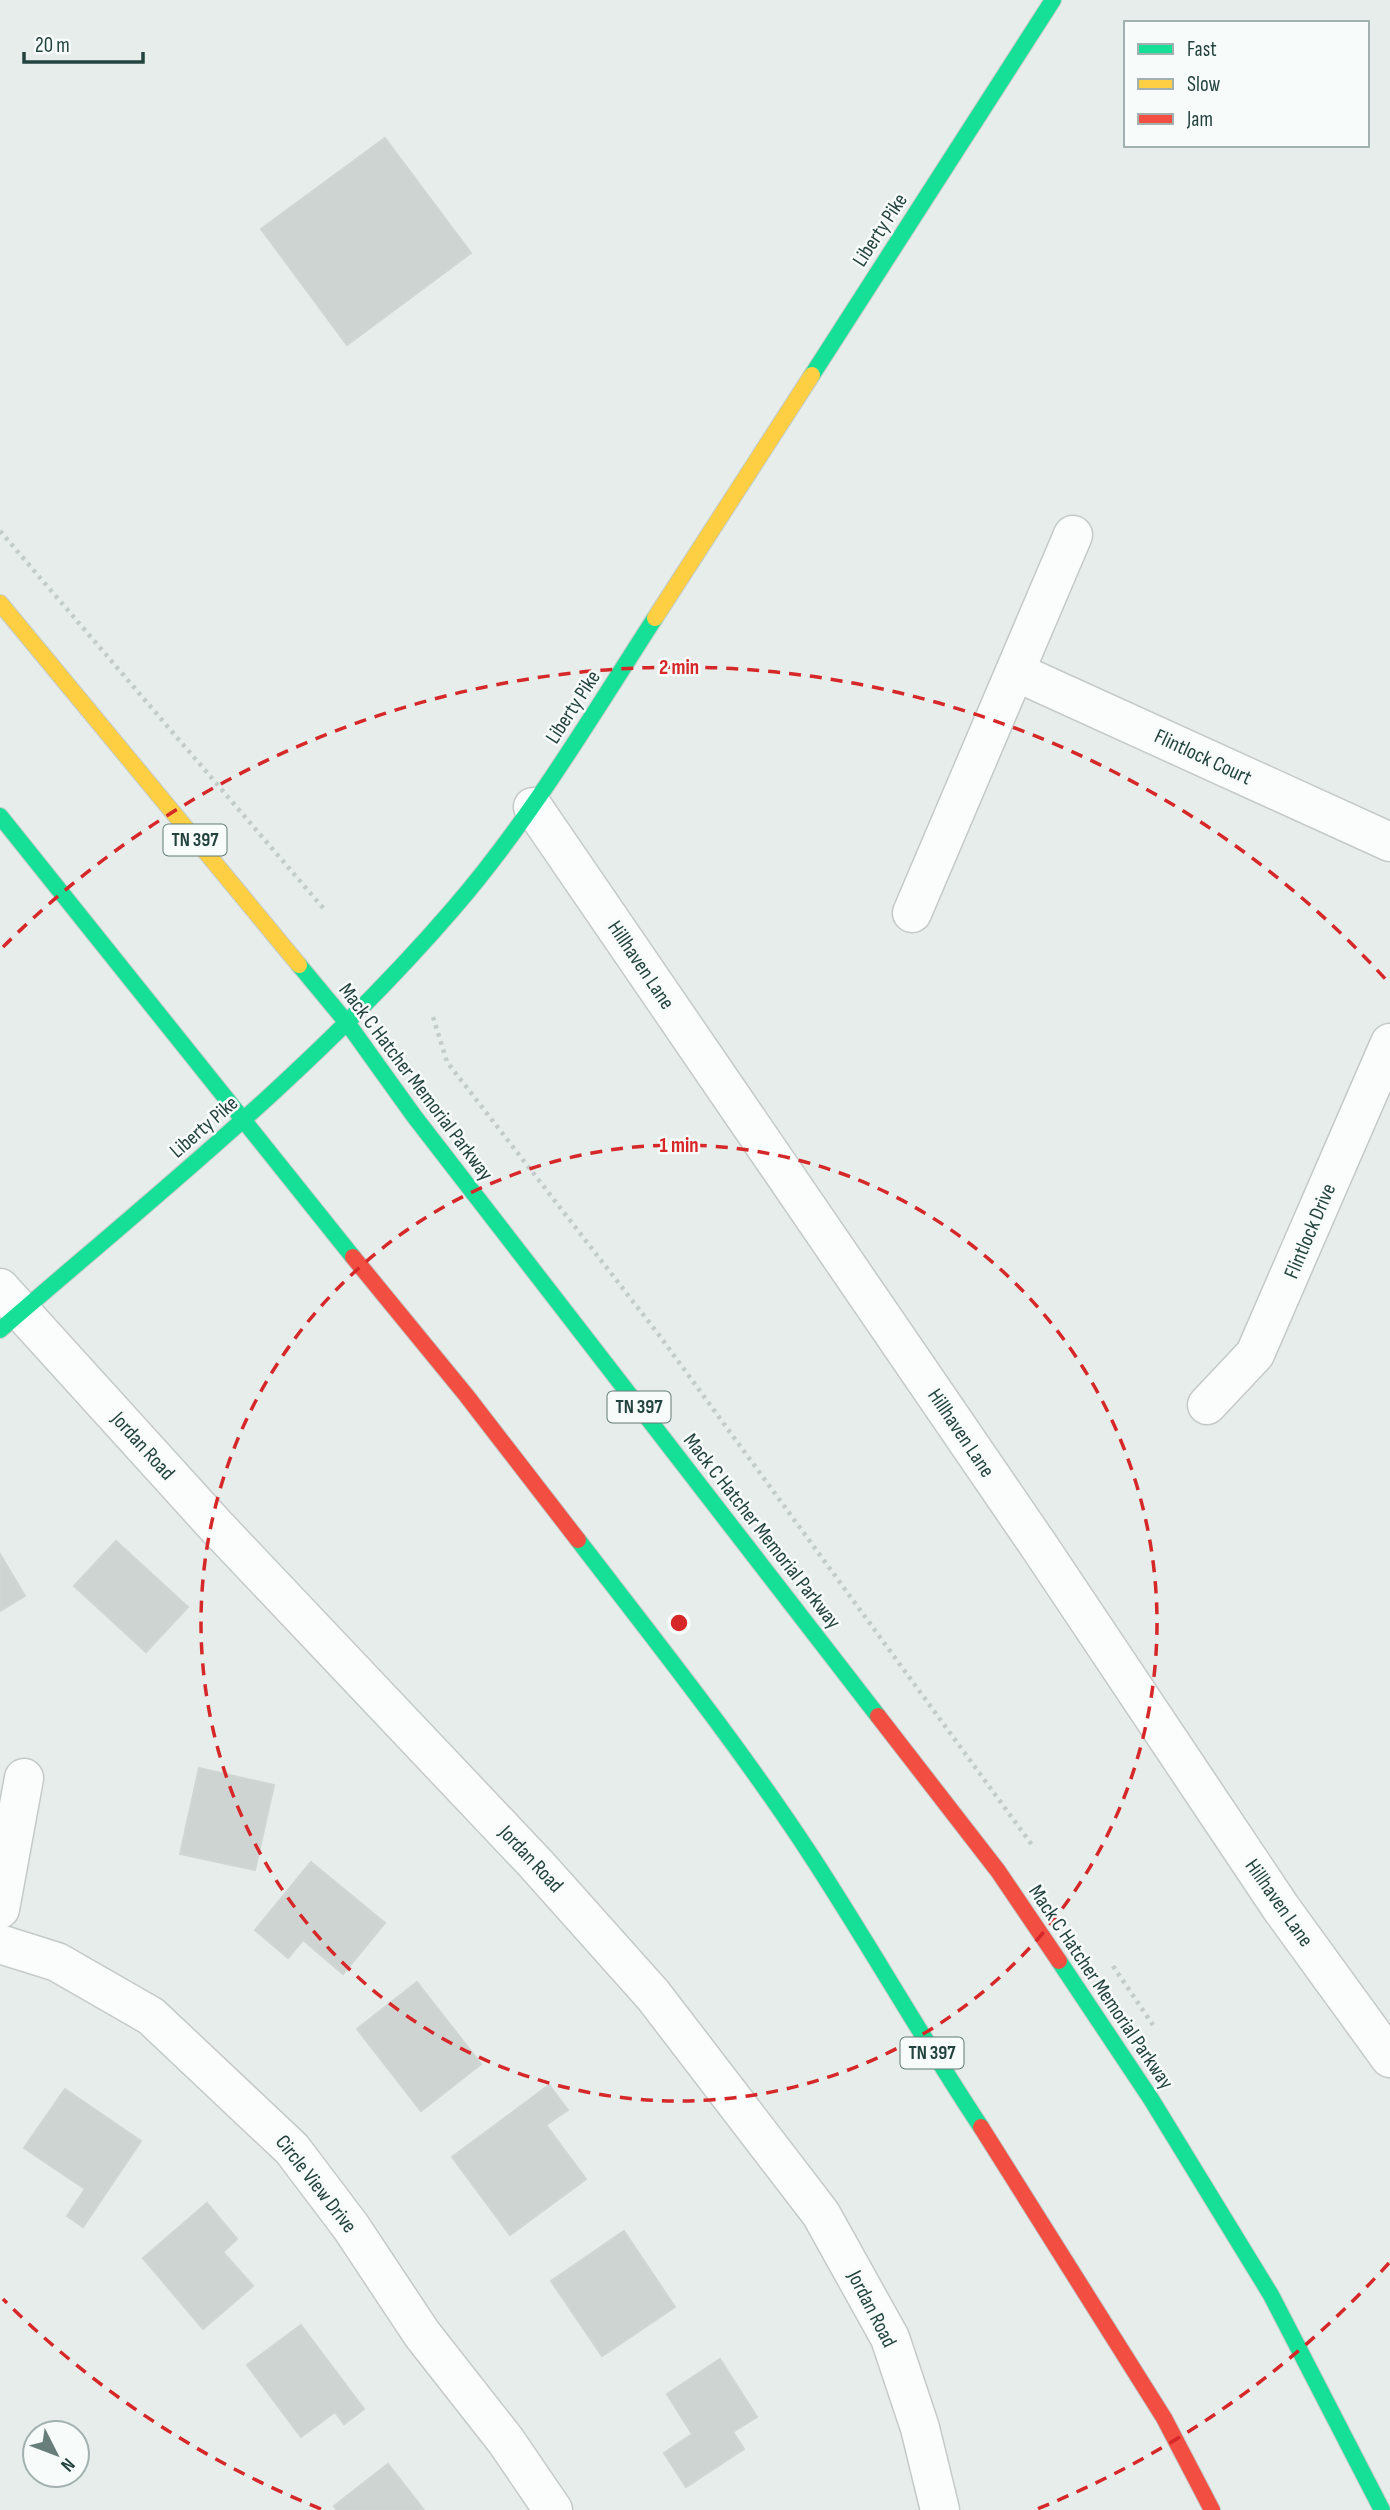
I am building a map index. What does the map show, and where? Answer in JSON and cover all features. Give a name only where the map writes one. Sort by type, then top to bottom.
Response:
[{"type":"main road","name":"Liberty Pike","points":[[7,1310],[244,1120],[348,1024],[454,908],[533,807],[1054,0]]},
{"type":"main road","name":"Mack C Hatcher Memorial Parkway","points":[[0,603],[348,1024],[414,1116],[998,1871],[1151,2099],[1271,2295],[1381,2510]]},
{"type":"main road","name":"TN 397","points":[[0,816],[306,1200],[466,1395],[726,1732],[812,1857],[923,2039],[1035,2209],[1164,2418],[1212,2510]]},
{"type":"street","points":[[912,913],[1073,535]]},
{"type":"street","name":"Flintlock Court","points":[[1016,672],[1390,842]]},
{"type":"street","name":"Hillhaven Lane","points":[[533,807],[1041,1549],[1281,1908],[1390,2058]]},
{"type":"street","name":"Flintlock Drive","points":[[1207,1405],[1255,1354],[1390,1043]]},
{"type":"street","name":"Jordan Road","points":[[7,1310],[536,1864],[653,1995],[821,2214],[890,2338],[920,2428],[940,2510]]},
{"type":"street","points":[[0,1909],[24,1778]]},
{"type":"street","name":"Circle View Drive","points":[[0,1944],[57,1962],[151,2016],[292,2149],[351,2227],[422,2334],[506,2441],[553,2510]]},
{"type":"path","points":[[0,531],[324,909]]},
{"type":"path","points":[[433,1017],[447,1062],[461,1081]]},
{"type":"building","points":[[385,138],[471,253],[347,345],[261,229]]},
{"type":"building","points":[[116,1541],[188,1607],[146,1652],[74,1586]]},
{"type":"building","points":[[0,1554],[25,1596],[0,1611]]},
{"type":"building","points":[[199,1768],[274,1785],[255,1870],[180,1854]]},
{"type":"building","points":[[311,1862],[385,1923],[343,1974],[303,1940],[288,1958],[255,1930]]},
{"type":"building","points":[[417,1982],[481,2064],[421,2111],[357,2029]]},
{"type":"building","points":[[549,2085],[568,2110],[546,2125],[586,2179],[510,2235],[452,2157]]},
{"type":"building","points":[[65,2089],[141,2141],[83,2227],[67,2216],[85,2189],[24,2148]]},
{"type":"building","points":[[207,2203],[237,2239],[223,2252],[253,2286],[203,2329],[143,2258]]},
{"type":"building","points":[[624,2231],[675,2307],[602,2356],[551,2281]]},
{"type":"building","points":[[301,2325],[364,2409],[344,2424],[335,2412],[301,2437],[247,2365]]},
{"type":"building","points":[[720,2359],[757,2417],[733,2432],[744,2449],[686,2487],[664,2453],[692,2434],[667,2394]]},
{"type":"building","points":[[388,2464],[424,2510],[337,2510],[334,2506]]},
{"type":"traffic: fast","points":[[812,375],[1053,0]]},
{"type":"traffic: fast","points":[[0,1330],[234,1128],[291,1076],[401,967],[453,909],[508,840],[559,767],[655,618]]},
{"type":"traffic: fast","points":[[0,816],[353,1257]]},
{"type":"traffic: fast","points":[[299,965],[348,1024],[414,1116],[878,1716]]},
{"type":"traffic: fast","points":[[578,1540],[698,1696],[785,1816],[981,2127]]},
{"type":"traffic: fast","points":[[1059,1961],[1151,2099],[1271,2295],[1382,2510]]},
{"type":"traffic: slow","points":[[655,618],[812,375]]},
{"type":"traffic: slow","points":[[0,603],[299,965]]},
{"type":"traffic: jam","points":[[353,1257],[466,1395],[578,1540]]},
{"type":"traffic: jam","points":[[878,1716],[998,1871],[1059,1961]]},
{"type":"traffic: jam","points":[[981,2127],[1164,2418],[1212,2510]]}]
